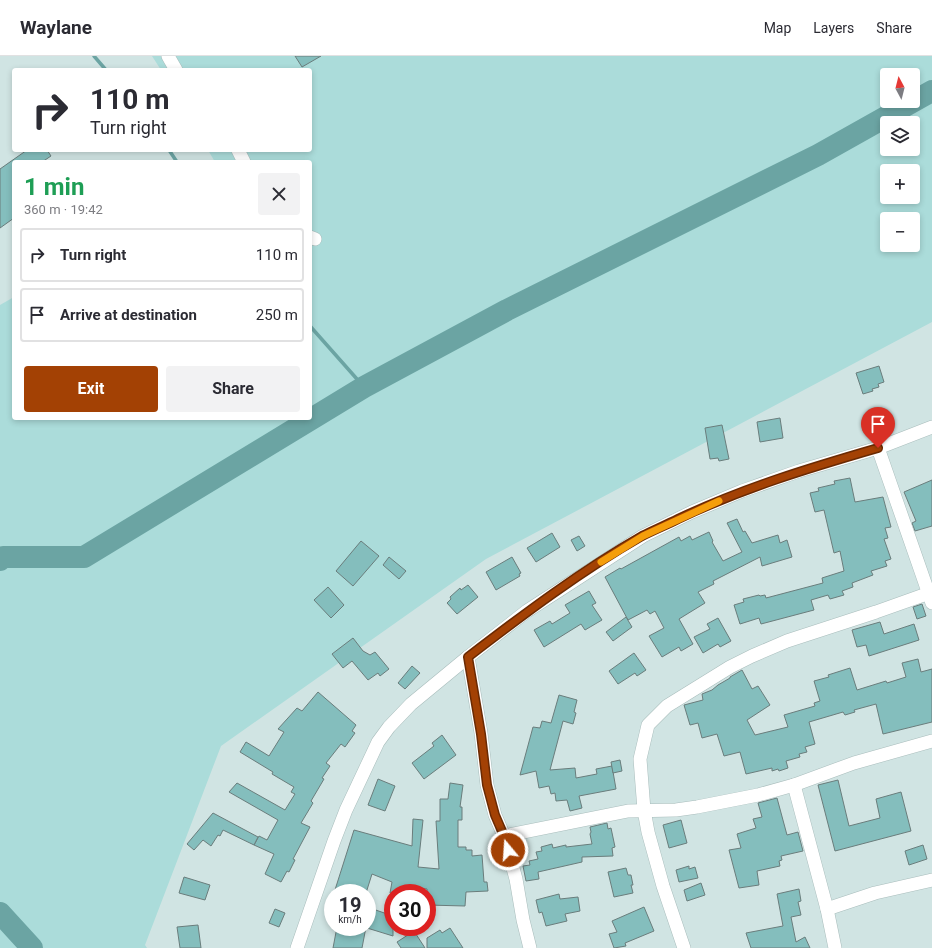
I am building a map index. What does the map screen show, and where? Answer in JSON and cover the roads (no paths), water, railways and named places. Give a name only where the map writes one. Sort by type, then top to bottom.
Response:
[{"type":"street","points":[[168,56],[175,68]]},
{"type":"street","points":[[297,948],[338,829],[378,742],[389,727],[411,704],[468,657],[527,611],[643,536],[692,512],[742,491],[799,471],[878,448],[932,427]]},
{"type":"street","points":[[684,948],[663,886],[648,832],[644,810],[640,759],[648,725],[667,706],[730,667],[752,656],[787,641],[931,596],[904,525],[878,448]]},
{"type":"street","points":[[468,657],[481,734],[487,785],[495,815],[504,836],[516,879],[523,920],[530,948]]},
{"type":"street","points":[[504,836],[628,811],[676,810],[758,795],[794,785],[854,763],[932,741]]},
{"type":"street","points":[[794,785],[827,909],[835,948]]},
{"type":"street","points":[[827,909],[875,893],[932,880]]},
{"type":"waterway","points":[[94,56],[104,68]]},
{"type":"waterway","points":[[312,419],[364,387],[507,310],[818,155],[932,91]]},
{"type":"waterway","points":[[170,152],[176,160]]},
{"type":"waterway","points":[[312,328],[364,387]]},
{"type":"waterway","points":[[0,560],[3,557],[84,557],[310,420]]},
{"type":"waterway","points":[[0,913],[32,948]]}]
